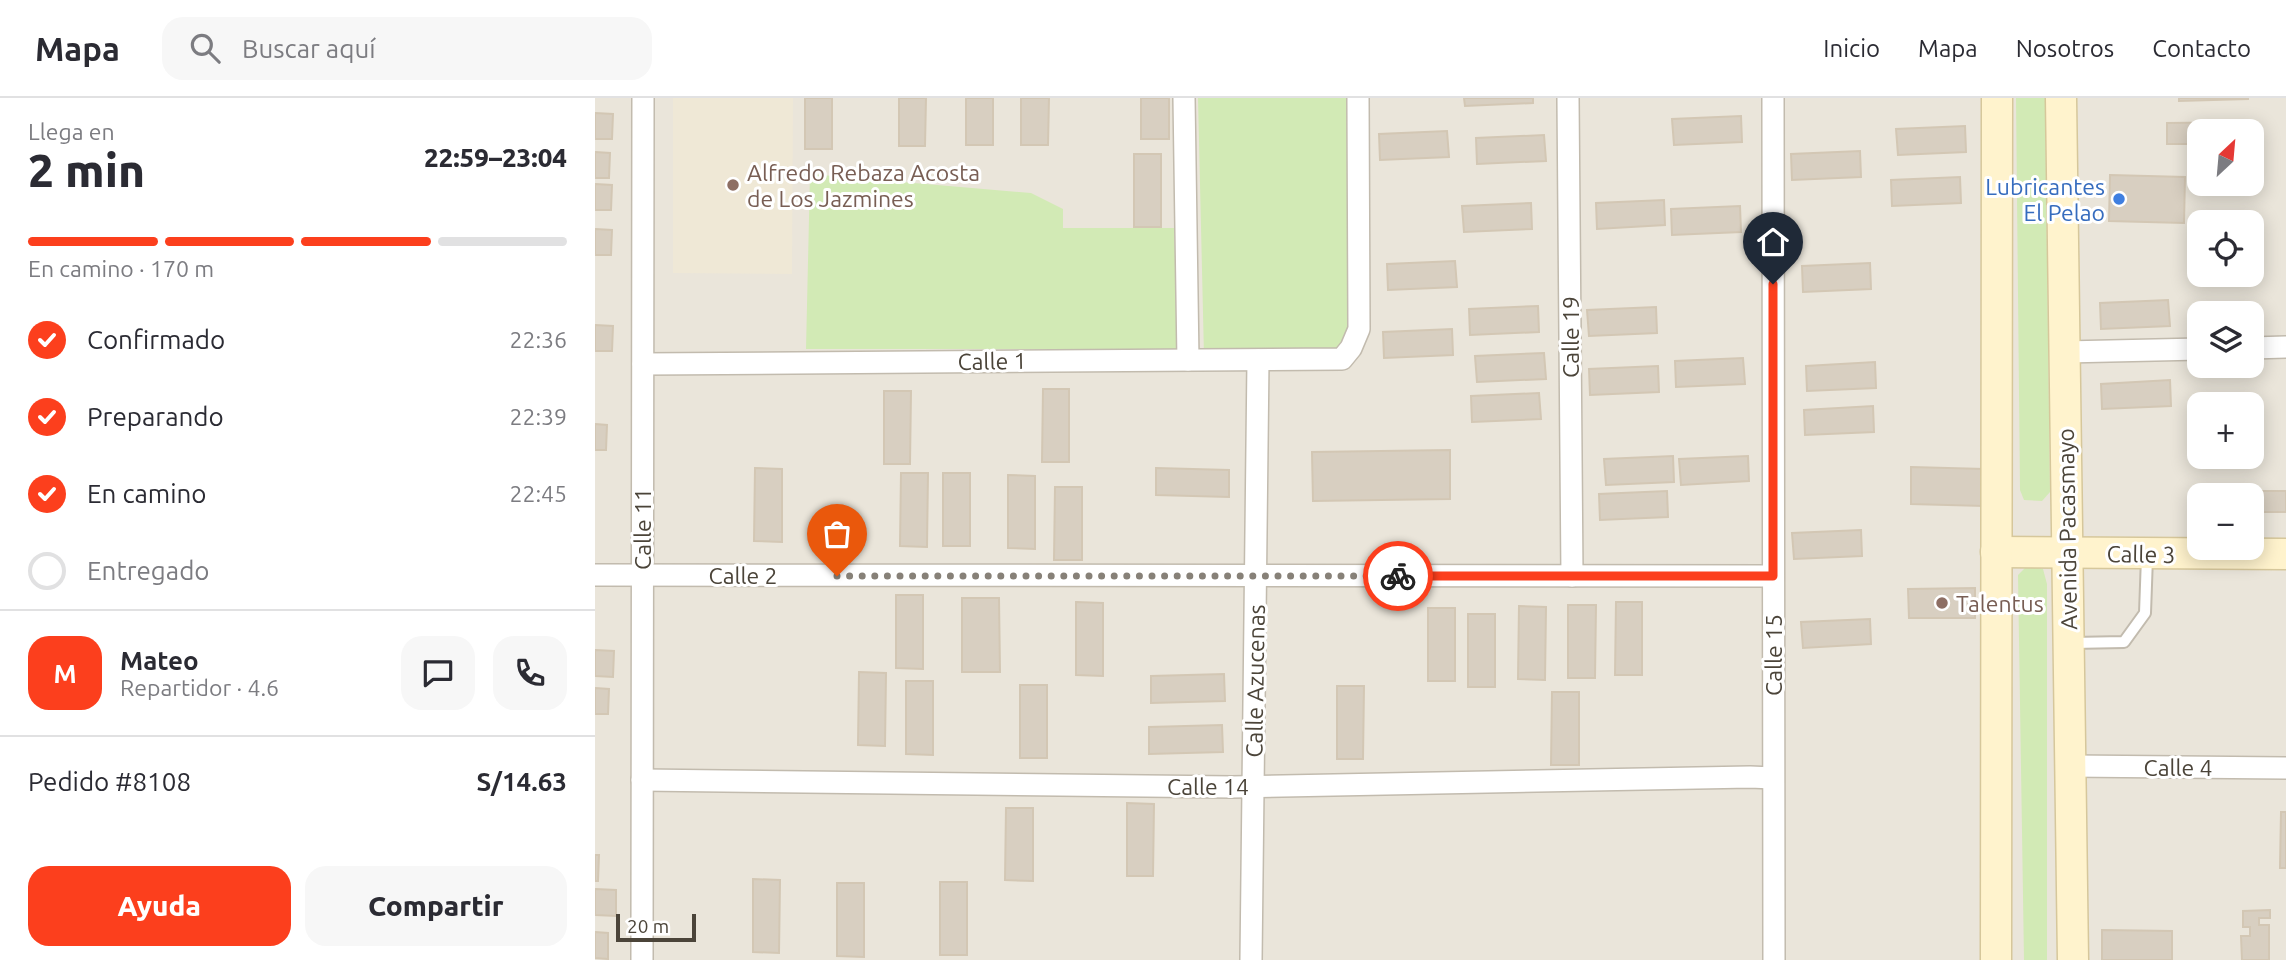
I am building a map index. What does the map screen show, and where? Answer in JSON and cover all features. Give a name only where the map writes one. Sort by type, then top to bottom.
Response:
[{"type":"main road","points":[[1996,960],[1997,98]]},
{"type":"main road","name":"Avenida Pacasmayo","points":[[2061,98],[2073,960]]},
{"type":"main road","name":"Calle 3","points":[[1996,552],[2286,554]]},
{"type":"street","name":"Calle 11","points":[[642,960],[643,98]]},
{"type":"street","points":[[1184,98],[1188,360]]},
{"type":"street","name":"Calle 1","points":[[643,364],[1342,359],[1351,348],[1359,330],[1358,98]]},
{"type":"street","name":"Calle 19","points":[[1568,98],[1572,576]]},
{"type":"street","name":"Calle 15","points":[[1773,98],[1774,960]]},
{"type":"street","points":[[2264,348],[2286,347]]},
{"type":"street","points":[[2065,352],[2187,349]]},
{"type":"street","name":"Calle Azucenas","points":[[1251,960],[1258,360]]},
{"type":"street","name":"Calle 2","points":[[595,575],[1773,576]]},
{"type":"street","name":"Calle 4","points":[[2070,766],[2286,768]]},
{"type":"street","name":"Calle 14","points":[[642,780],[1253,786],[1750,777],[1773,779]]},
{"type":"lane","points":[[2069,643],[2125,642],[2145,613],[2147,554]]},
{"type":"shaded area","points":[[595,98],[2286,98],[2286,960],[595,960]]},
{"type":"shaded area","name":"Alfredo Rebaza Acosta de Los Jazmines","points":[[673,98],[793,98],[792,274],[673,273]]},
{"type":"green space","points":[[1198,98],[1348,98],[1350,327],[1344,342],[1336,351],[1204,356]]},
{"type":"green space","points":[[2016,98],[2045,98],[2050,492],[2042,501],[2024,500],[2020,490]]},
{"type":"green space","points":[[810,174],[1031,193],[1063,209],[1063,228],[1174,228],[1179,349],[806,349]]},
{"type":"green space","points":[[2027,566],[2043,569],[2047,584],[2047,960],[2024,960],[2018,575]]},
{"type":"building","points":[[805,98],[832,98],[832,149],[805,149]]},
{"type":"building","points":[[899,98],[926,98],[925,146],[899,146]]},
{"type":"building","points":[[966,98],[993,98],[993,145],[966,145]]},
{"type":"building","points":[[1021,98],[1049,98],[1048,145],[1021,145]]},
{"type":"building","points":[[1141,98],[1169,98],[1169,139],[1141,139]]},
{"type":"building","points":[[1464,98],[1533,98],[1533,103],[1465,106]]},
{"type":"building","points":[[2179,98],[2248,98],[2248,99],[2179,101]]},
{"type":"building","points":[[595,113],[613,114],[612,139],[595,139]]},
{"type":"building","points":[[1741,116],[1742,142],[1674,145],[1672,119]]},
{"type":"building","points":[[2167,123],[2187,123],[2187,144],[2167,144]]},
{"type":"building","points":[[1965,126],[1966,152],[1898,155],[1896,129]]},
{"type":"building","points":[[1447,131],[1449,157],[1380,160],[1379,134]]},
{"type":"building","points":[[1544,135],[1546,161],[1477,164],[1476,138]]},
{"type":"building","points":[[1860,151],[1861,177],[1792,180],[1791,154]]},
{"type":"building","points":[[595,152],[610,153],[609,178],[595,178]]},
{"type":"building","points":[[1134,154],[1161,154],[1161,227],[1134,227]]},
{"type":"building","points":[[2110,175],[2185,177],[2184,223],[2109,221]]},
{"type":"building","points":[[1960,177],[1961,203],[1892,206],[1891,180]]},
{"type":"building","points":[[595,184],[612,185],[611,210],[595,210]]},
{"type":"building","points":[[1664,200],[1665,225],[1597,229],[1596,203]]},
{"type":"building","points":[[1531,203],[1532,229],[1464,232],[1462,206]]},
{"type":"building","points":[[1740,206],[1741,232],[1672,235],[1671,209]]},
{"type":"building","points":[[595,229],[612,230],[611,255],[595,255]]},
{"type":"building","points":[[1455,261],[1457,287],[1388,290],[1387,264]]},
{"type":"building","points":[[1870,263],[1871,289],[1803,292],[1802,266]]},
{"type":"building","points":[[2168,300],[2170,326],[2101,329],[2100,303]]},
{"type":"building","points":[[1538,306],[1539,332],[1470,335],[1469,309]]},
{"type":"building","points":[[1656,307],[1657,333],[1589,336],[1587,310]]},
{"type":"building","points":[[595,325],[613,326],[612,351],[595,351]]},
{"type":"building","points":[[1452,329],[1453,355],[1384,358],[1383,332]]},
{"type":"building","points":[[1544,353],[1546,379],[1477,382],[1475,356]]},
{"type":"building","points":[[1743,358],[1745,384],[1676,387],[1675,361]]},
{"type":"building","points":[[1875,362],[1876,388],[1807,391],[1806,366]]},
{"type":"building","points":[[1658,366],[1659,392],[1590,395],[1589,369]]},
{"type":"building","points":[[2170,380],[2171,406],[2102,409],[2101,384]]},
{"type":"building","points":[[1043,389],[1069,389],[1069,462],[1042,462]]},
{"type":"building","points":[[884,391],[911,391],[910,464],[884,464]]},
{"type":"building","points":[[1539,393],[1541,419],[1472,422],[1471,396]]},
{"type":"building","points":[[1873,406],[1874,432],[1805,435],[1804,410]]},
{"type":"building","points":[[595,424],[607,425],[606,450],[595,450]]},
{"type":"building","points":[[1450,450],[1450,499],[1313,501],[1312,452]]},
{"type":"building","points":[[1673,456],[1674,482],[1606,485],[1604,459]]},
{"type":"building","points":[[1748,456],[1749,481],[1681,485],[1679,459]]},
{"type":"building","points":[[1911,467],[1984,469],[1984,506],[1911,504]]},
{"type":"building","points":[[755,468],[782,469],[782,542],[754,541]]},
{"type":"building","points":[[1156,468],[1229,470],[1229,497],[1156,495]]},
{"type":"building","points":[[901,473],[928,473],[927,547],[900,546]]},
{"type":"building","points":[[943,473],[970,473],[970,546],[943,546]]},
{"type":"building","points":[[1008,475],[1035,476],[1035,549],[1008,548]]},
{"type":"building","points":[[1055,487],[1082,487],[1082,560],[1054,560]]},
{"type":"building","points":[[1667,491],[1668,517],[1600,520],[1599,494]]},
{"type":"building","points":[[2264,491],[2286,491],[2286,512],[2264,512]]},
{"type":"building","points":[[1861,530],[1862,556],[1794,559],[1792,533]]},
{"type":"building","name":"Talentus","points":[[1975,588],[1975,618],[1909,618],[1908,589]]},
{"type":"building","points":[[896,595],[923,595],[923,669],[896,668]]},
{"type":"building","points":[[962,598],[999,598],[1000,672],[962,672]]},
{"type":"building","points":[[1076,602],[1103,603],[1103,676],[1076,675]]},
{"type":"building","points":[[1616,602],[1642,602],[1642,675],[1615,675]]},
{"type":"building","points":[[1568,605],[1596,605],[1595,678],[1568,678]]},
{"type":"building","points":[[1519,606],[1546,607],[1545,680],[1518,679]]},
{"type":"building","points":[[1428,608],[1455,608],[1455,681],[1428,681]]},
{"type":"building","points":[[1468,614],[1495,614],[1495,687],[1468,687]]},
{"type":"building","points":[[1870,619],[1871,644],[1803,648],[1801,622]]},
{"type":"building","points":[[595,650],[614,651],[613,677],[595,676]]},
{"type":"building","points":[[859,672],[886,673],[885,746],[858,745]]},
{"type":"building","points":[[1224,674],[1225,701],[1151,703],[1151,676]]},
{"type":"building","points":[[906,681],[933,681],[933,755],[906,754]]},
{"type":"building","points":[[1020,685],[1047,685],[1047,758],[1020,758]]},
{"type":"building","points":[[1337,686],[1364,686],[1363,759],[1337,759]]},
{"type":"building","points":[[595,688],[609,689],[608,714],[595,714]]},
{"type":"building","points":[[1552,692],[1579,692],[1579,765],[1551,765]]},
{"type":"building","points":[[1222,725],[1223,752],[1149,754],[1149,727]]},
{"type":"building","points":[[1127,803],[1154,804],[1153,876],[1127,876]]},
{"type":"building","points":[[1006,808],[1033,808],[1033,881],[1005,880]]},
{"type":"building","points":[[2281,812],[2286,812],[2286,868],[2280,868]]},
{"type":"building","points":[[595,855],[599,855],[598,881],[595,881]]},
{"type":"building","points":[[753,879],[780,880],[779,953],[753,952]]},
{"type":"building","points":[[940,882],[967,882],[967,955],[940,955]]},
{"type":"building","points":[[837,883],[864,883],[864,957],[837,956]]},
{"type":"building","points":[[595,889],[616,890],[616,916],[595,915]]},
{"type":"building","points":[[2270,910],[2270,918],[2259,918],[2259,925],[2269,925],[2269,960],[2242,960],[2241,936],[2250,936],[2250,927],[2243,927],[2243,911]]},
{"type":"building","points":[[2102,930],[2172,931],[2172,960],[2102,960]]},
{"type":"building","points":[[595,932],[608,933],[608,959],[595,958]]},
{"type":"way so far","points":[[837,576],[1398,576]]},
{"type":"place","name":"Alfredo Rebaza Acosta de Los Jazmines","points":[[733,185]]},
{"type":"place","name":"Lubricantes El Pelao","points":[[2119,199]]},
{"type":"place","name":"Talentus","points":[[1942,603]]},
{"type":"route","points":[[1398,576],[1773,576],[1773,284]]}]
